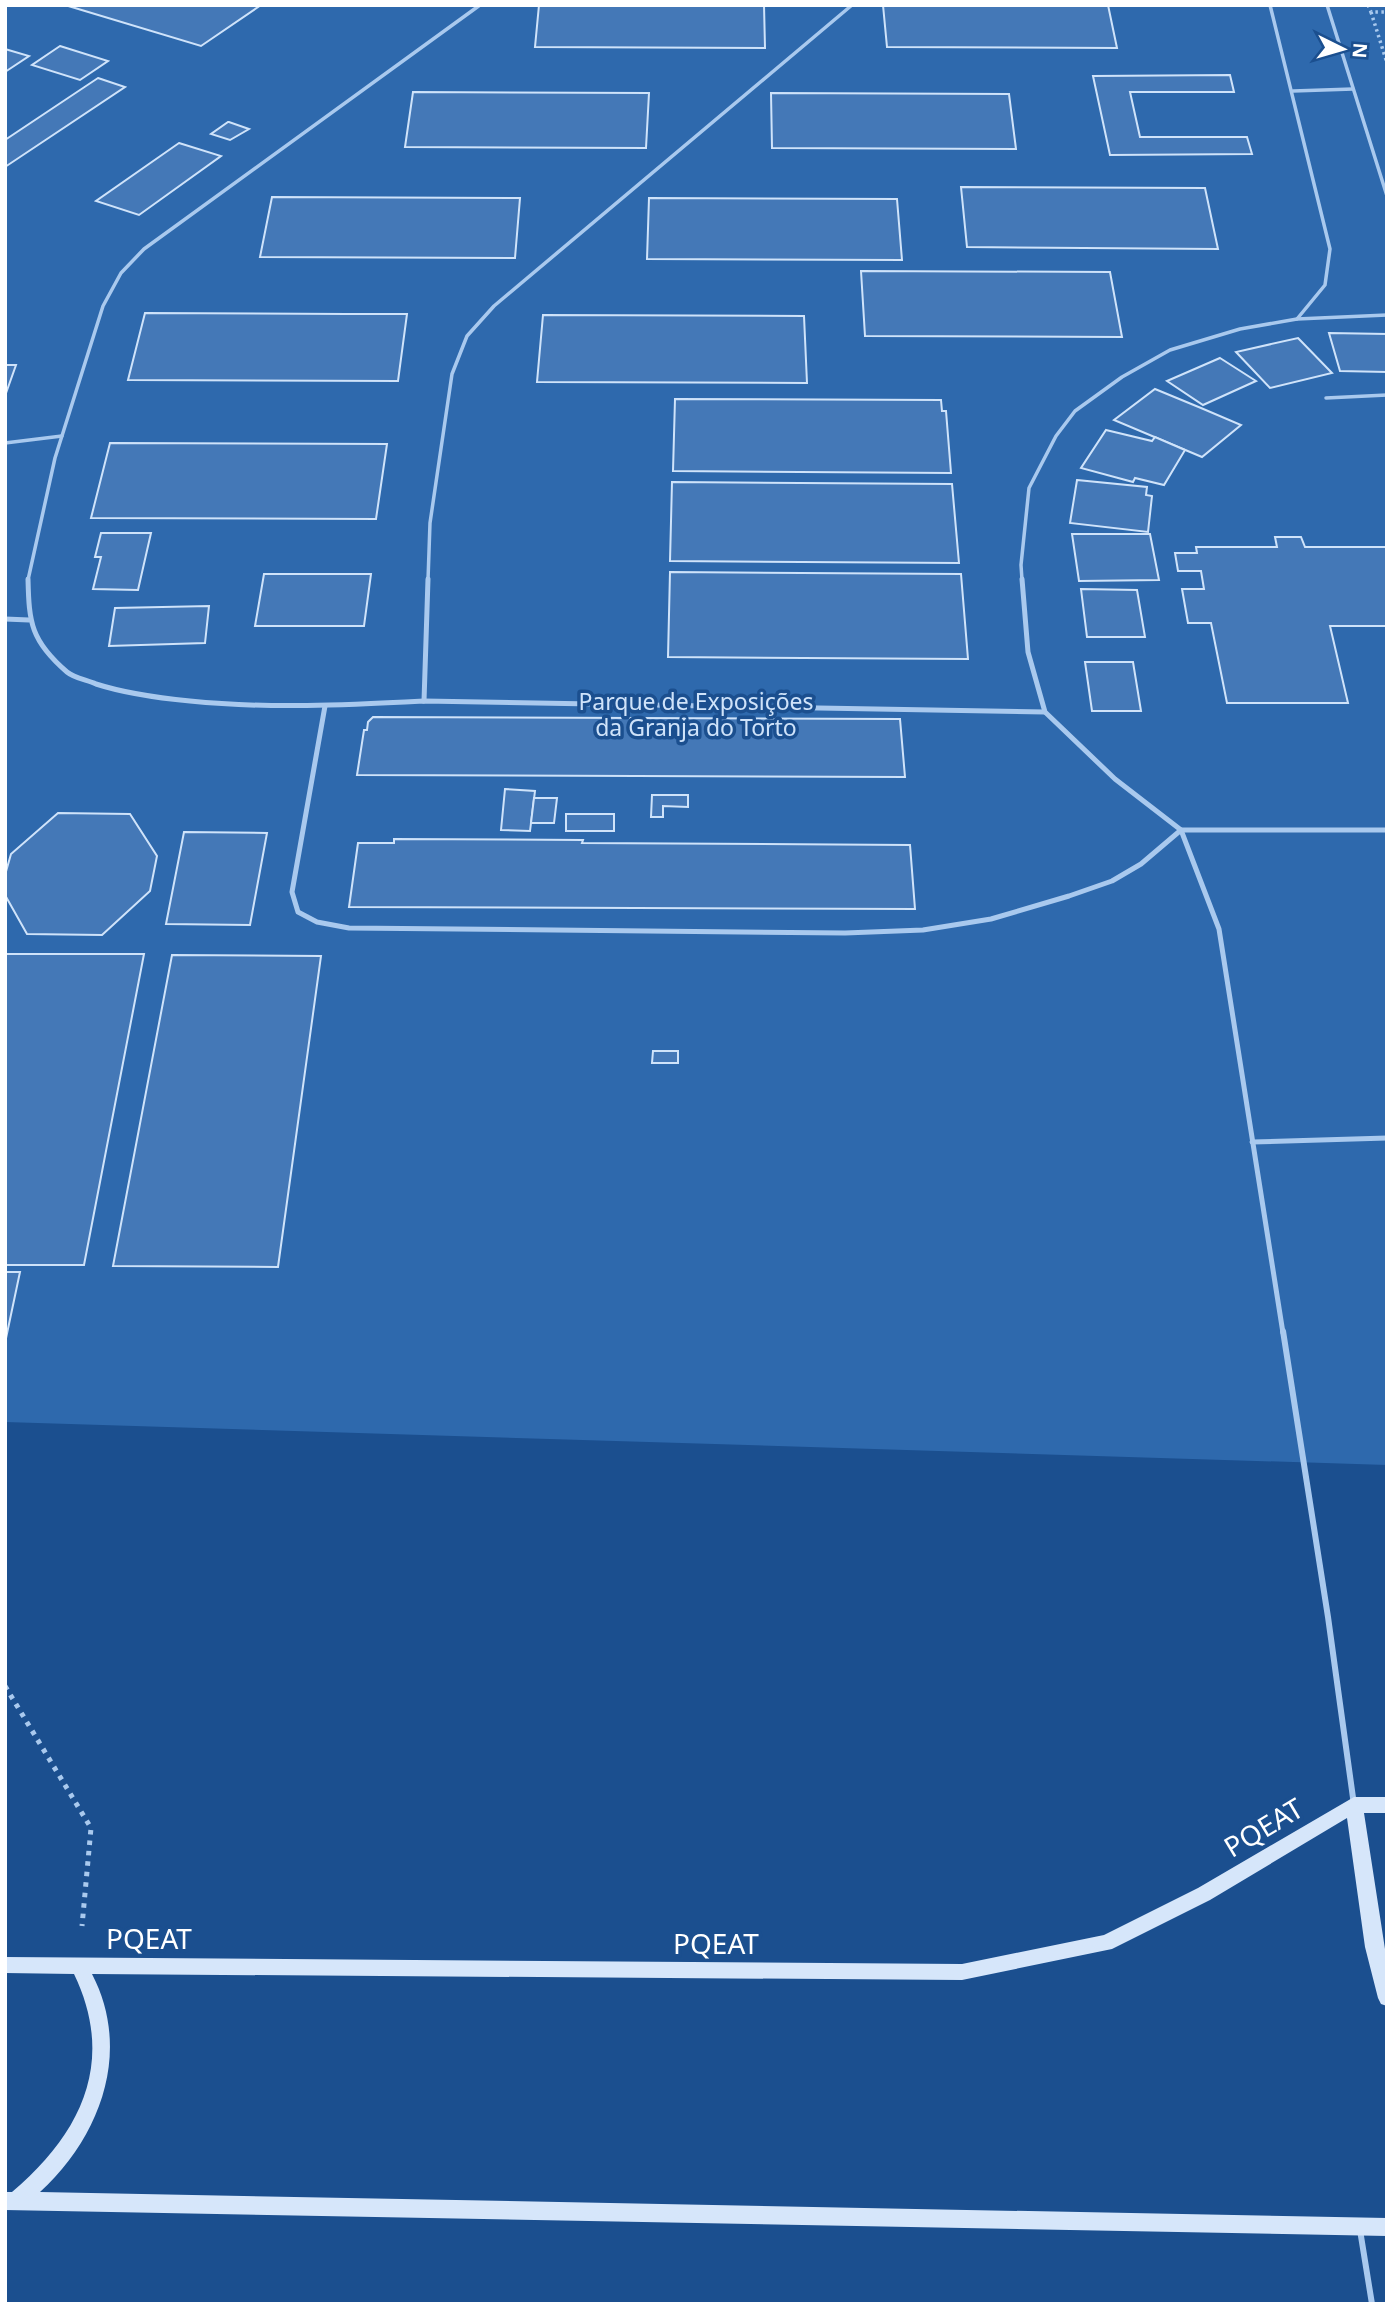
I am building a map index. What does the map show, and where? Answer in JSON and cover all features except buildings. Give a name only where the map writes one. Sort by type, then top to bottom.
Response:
[{"type":"street","name":"PQEAT","points":[[5,1965],[962,1972],[1106,1943],[1204,1894],[1354,1805],[1387,1804]]},
{"type":"street","points":[[1354,1805],[1374,1947],[1387,1998]]},
{"type":"street","points":[[11,2202],[52,2167],[80,2128],[97,2084],[102,2042],[98,2014],[96,2001],[79,1966]]},
{"type":"street","points":[[11,2202],[1387,2227]]},
{"type":"lane","points":[[480,5],[137,257],[121,273],[103,306],[62,436],[29,572],[29,620],[42,646],[69,674],[109,688],[153,697],[227,705],[325,706],[424,701],[1045,712]]},
{"type":"lane","points":[[424,701],[430,523],[452,374],[467,335],[494,306],[852,5]]},
{"type":"lane","points":[[1270,5],[1330,249],[1325,285],[1297,319]]},
{"type":"lane","points":[[1327,5],[1387,196]]},
{"type":"lane","points":[[1293,91],[1353,89]]},
{"type":"lane","points":[[1354,1805],[1328,1617],[1219,929],[1181,830],[1115,779],[1045,712],[1028,652],[1021,565],[1029,488],[1056,436],[1075,411],[1122,377],[1170,350],[1240,329],[1297,319],[1387,315]]},
{"type":"lane","points":[[1326,398],[1387,395]]},
{"type":"lane","points":[[5,443],[62,436]]},
{"type":"lane","points":[[5,619],[29,620]]},
{"type":"lane","points":[[325,706],[292,892],[298,912],[317,922],[349,928],[845,933],[923,930],[991,919],[1112,881],[1141,864],[1181,830],[1387,830]]},
{"type":"lane","points":[[1252,1142],[1387,1138]]},
{"type":"lane","points":[[1359,2227],[1372,2304]]},
{"type":"path","points":[[1368,5],[1387,63]]},
{"type":"path","points":[[1371,12],[1387,12]]},
{"type":"path","points":[[5,1686],[91,1828],[79,1966]]},
{"type":"green space","name":"Parque de Exposições da Granja do Torto","points":[[5,5],[1387,5],[1387,1465],[5,1422]]}]
